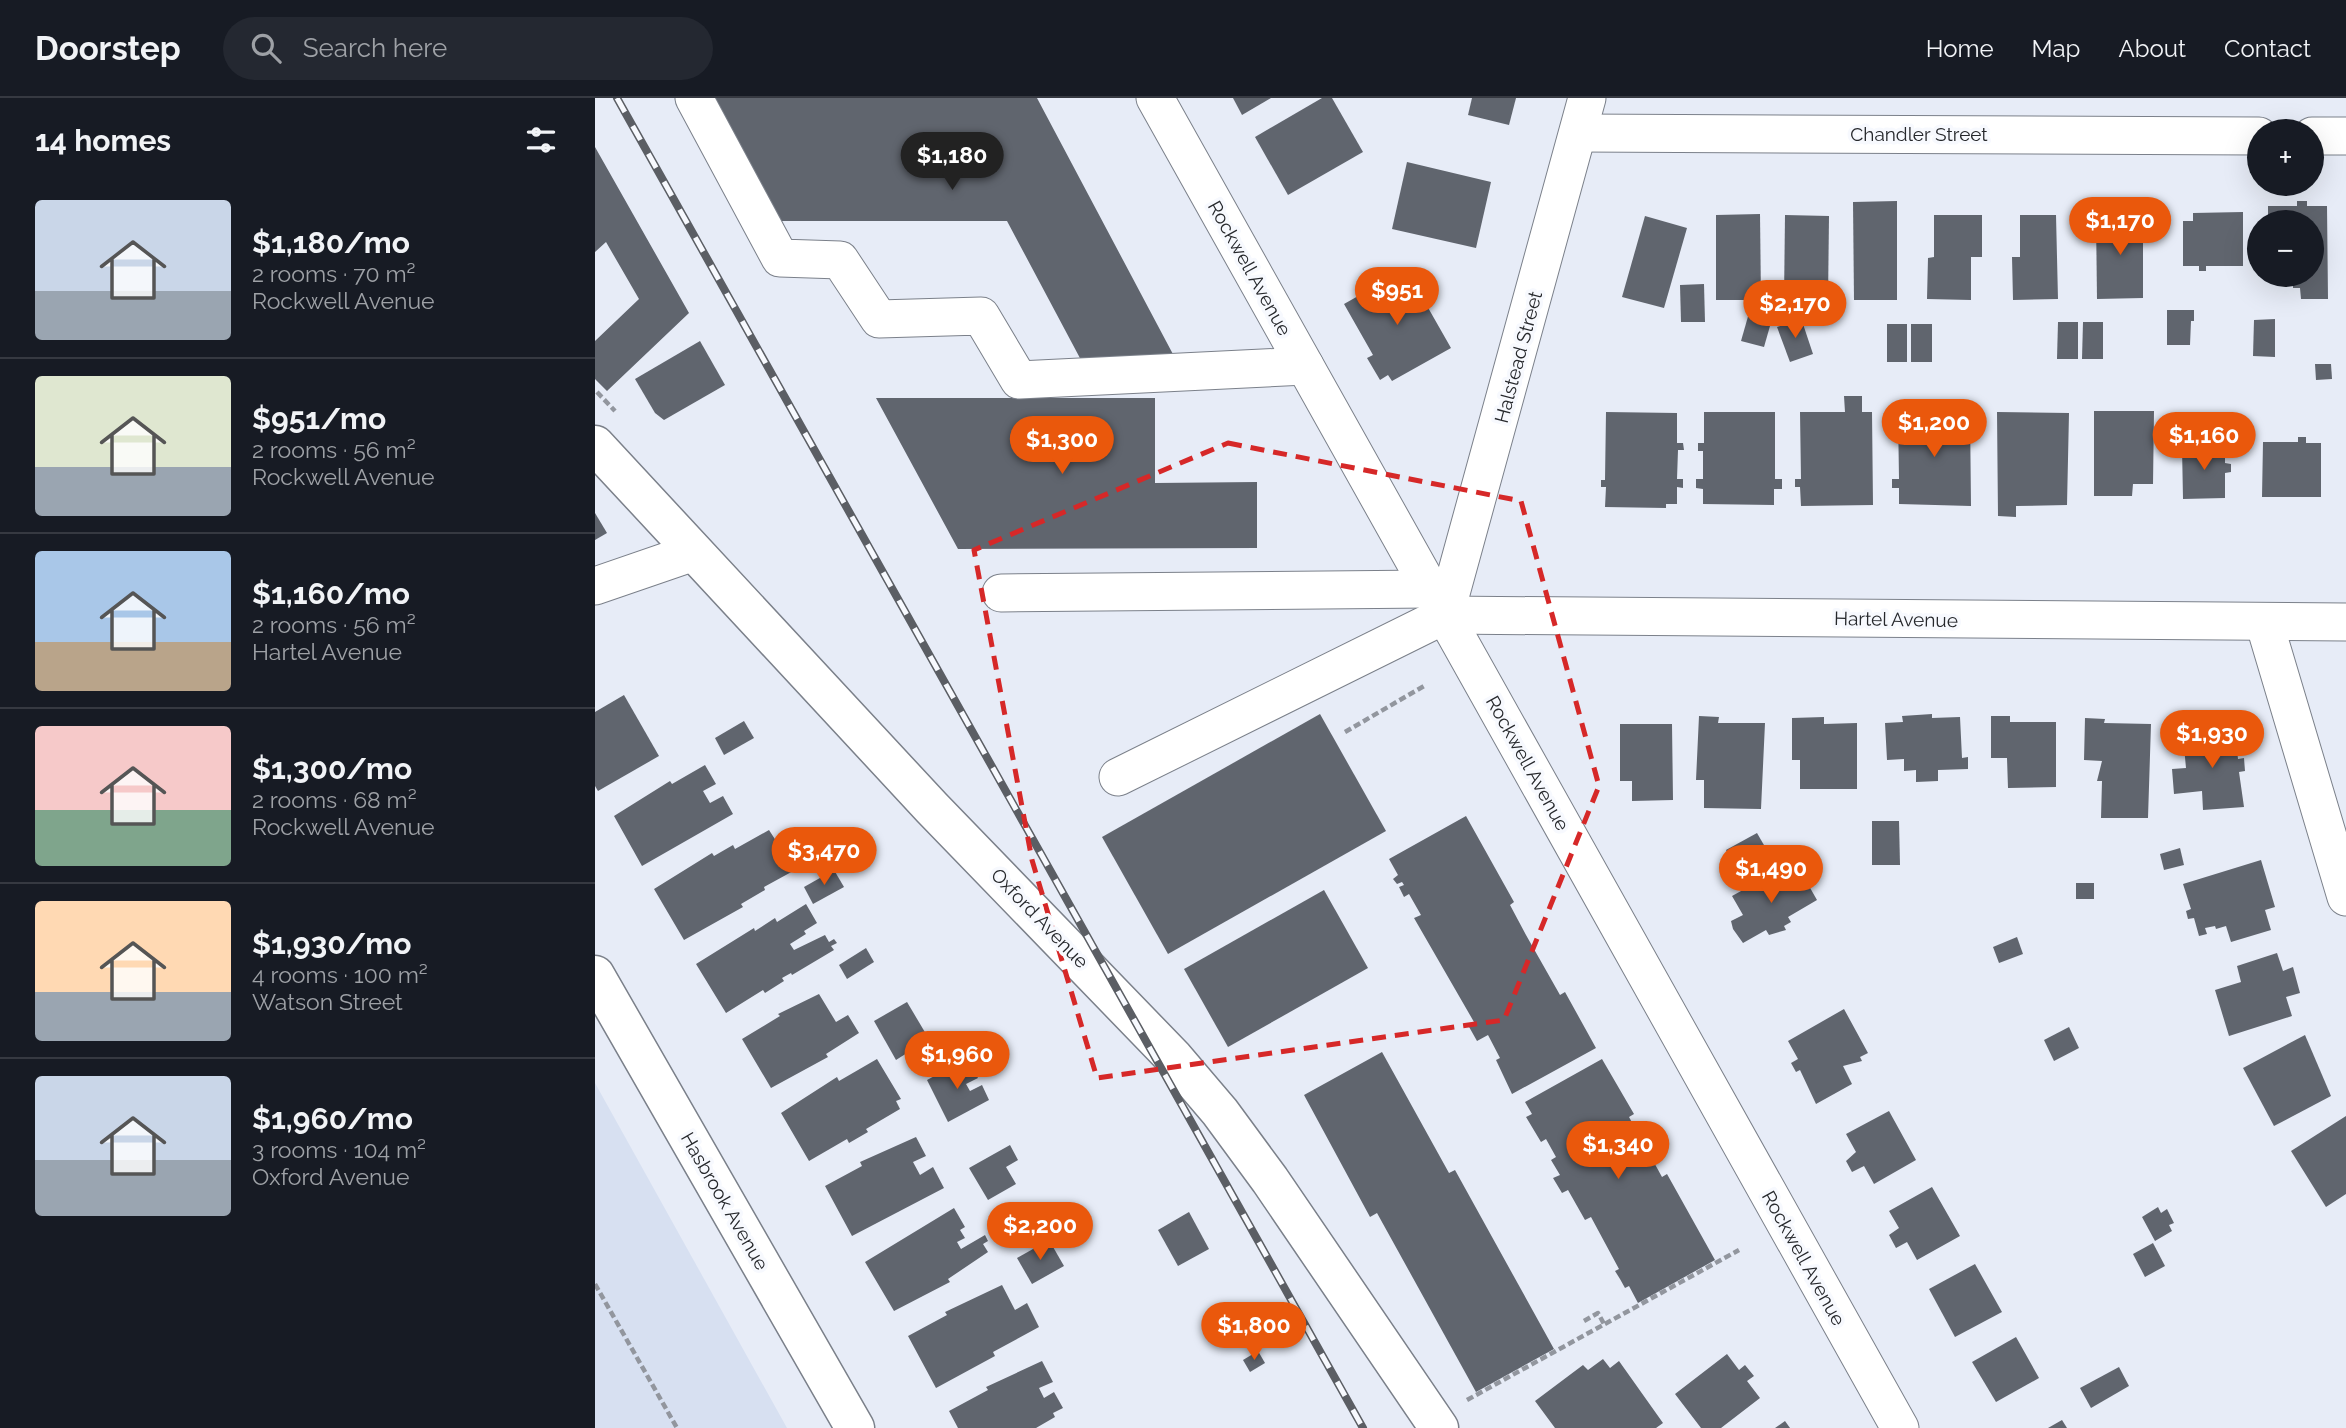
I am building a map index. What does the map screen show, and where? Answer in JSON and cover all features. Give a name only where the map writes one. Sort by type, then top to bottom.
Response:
[{"type":"main road","name":"Oxford Avenue","points":[[595,445],[932,808],[1182,1067],[1450,1415]]},
{"type":"main road","name":"Hasbrook Avenue","points":[[595,975],[855,1428]]},
{"type":"street","points":[[694,98],[780,257],[840,260],[879,319],[981,316],[1019,380],[1305,366]]},
{"type":"street","name":"Rockwell Avenue","points":[[1154,98],[1900,1428]]},
{"type":"street","name":"Halstead Street","points":[[1437,602],[1579,133],[1587,98]]},
{"type":"street","name":"Chandler Street","points":[[1579,133],[2247,136]]},
{"type":"street","points":[[2324,136],[2346,136]]},
{"type":"street","points":[[595,586],[694,552]]},
{"type":"street","name":"Hartel Avenue","points":[[1001,593],[2346,622]]},
{"type":"street","points":[[1118,777],[1437,602]]},
{"type":"street","points":[[2264,622],[2346,897]]},
{"type":"path","points":[[1345,732],[1424,686]]},
{"type":"path","points":[[1450,1415],[1604,1324],[1739,1250]]},
{"type":"path","points":[[595,1284],[677,1428]]},
{"type":"path","points":[[1584,1321],[1598,1313],[1604,1324]]},
{"type":"highlighted area","points":[[1228,443],[1521,501],[1599,786],[1504,1020],[1097,1078],[1032,860],[974,550]]},
{"type":"shaded area","points":[[595,1083],[787,1428],[595,1428]]},
{"type":"building","points":[[709,98],[1037,98],[1175,358],[1081,360],[1007,221],[777,221]]},
{"type":"building","points":[[1233,98],[1271,98],[1242,115]]},
{"type":"building","points":[[1322,98],[1332,98],[1363,152],[1288,195],[1255,137]]},
{"type":"building","points":[[1472,98],[1516,98],[1509,125],[1468,115]]},
{"type":"building","points":[[595,147],[689,313],[607,391],[595,379],[595,341],[639,299],[606,242],[595,252]]},
{"type":"building","points":[[1407,162],[1491,182],[1476,248],[1392,229]]},
{"type":"building","points":[[1897,201],[1897,300],[1854,300],[1853,202]]},
{"type":"building","points":[[2297,201],[2307,201],[2307,206],[2327,206],[2328,299],[2301,299],[2300,288],[2293,288],[2324,287],[2324,210],[2268,210],[2268,206],[2297,206]]},
{"type":"building","points":[[2243,212],[2243,266],[2206,266],[2206,271],[2199,271],[2199,266],[2183,266],[2183,221],[2193,221],[2193,213]]},
{"type":"building","points":[[1760,214],[1761,300],[1716,300],[1716,215]]},
{"type":"building","points":[[1785,215],[1829,216],[1828,300],[1784,300]]},
{"type":"building","points":[[1934,215],[1982,215],[1982,257],[1971,257],[1971,300],[1927,299],[1928,258],[1934,257]]},
{"type":"building","points":[[2020,215],[2056,215],[2058,299],[2013,300],[2012,257],[2020,257]]},
{"type":"building","points":[[2143,215],[2143,298],[2097,299],[2096,216]]},
{"type":"building","points":[[1645,216],[1687,228],[1664,308],[1622,297]]},
{"type":"building","points":[[1406,269],[1451,348],[1392,381],[1388,375],[1380,380],[1367,358],[1373,355],[1344,304]]},
{"type":"building","points":[[1704,284],[1705,322],[1681,322],[1680,285]]},
{"type":"building","points":[[1751,306],[1774,312],[1764,347],[1741,341]]},
{"type":"building","points":[[2167,310],[2194,310],[2190,345],[2167,345]]},
{"type":"building","points":[[1801,318],[1813,354],[1790,362],[1777,327]]},
{"type":"building","points":[[2275,319],[2275,357],[2253,356],[2254,320]]},
{"type":"building","points":[[2058,322],[2078,322],[2078,359],[2057,359]]},
{"type":"building","points":[[2083,322],[2103,322],[2103,359],[2082,359]]},
{"type":"building","points":[[1887,324],[1907,324],[1907,362],[1887,362]]},
{"type":"building","points":[[1911,324],[1932,324],[1932,362],[1911,362]]},
{"type":"building","points":[[700,341],[725,385],[664,420],[655,413],[635,379]]},
{"type":"building","points":[[2315,364],[2331,364],[2332,379],[2316,380]]},
{"type":"building","points":[[1844,396],[1862,396],[1862,412],[1872,412],[1873,505],[1801,506],[1800,487],[1795,487],[1795,479],[1801,479],[1800,412],[1845,412]]},
{"type":"building","points":[[876,398],[1155,398],[1155,483],[1257,482],[1257,548],[958,549]]},
{"type":"building","points":[[2094,411],[2154,411],[2153,484],[2133,484],[2132,496],[2094,496]]},
{"type":"building","points":[[1606,412],[1677,413],[1677,443],[1683,443],[1684,450],[1678,450],[1677,479],[1683,479],[1683,488],[1677,487],[1677,504],[1666,504],[1666,508],[1605,507],[1606,487],[1601,487],[1601,480],[1605,480]]},
{"type":"building","points":[[1704,412],[1775,412],[1775,479],[1782,479],[1782,489],[1774,489],[1774,505],[1703,504],[1703,489],[1696,488],[1696,479],[1703,479],[1703,451],[1698,451],[1698,443],[1704,443]]},
{"type":"building","points":[[1970,412],[1971,506],[1899,504],[1899,488],[1892,488],[1892,479],[1899,479],[1898,413]]},
{"type":"building","points":[[1997,412],[2069,413],[2067,505],[2016,506],[2016,517],[1998,516]]},
{"type":"building","points":[[2236,423],[2249,423],[2248,444],[2237,444]]},
{"type":"building","points":[[2298,437],[2306,437],[2306,443],[2321,443],[2321,497],[2262,497],[2263,442],[2298,442]]},
{"type":"building","points":[[2225,446],[2225,463],[2231,464],[2231,472],[2225,473],[2225,498],[2183,499],[2182,447]]},
{"type":"building","points":[[595,513],[607,533],[595,540]]},
{"type":"building","points":[[624,695],[659,756],[598,791],[595,786],[595,712]]},
{"type":"building","points":[[1320,714],[1386,831],[1168,954],[1102,837]]},
{"type":"building","points":[[1932,714],[1932,718],[1960,717],[1962,758],[1968,757],[1968,769],[1938,770],[1938,781],[1916,782],[1916,770],[1904,771],[1904,759],[1887,760],[1885,723],[1903,722],[1902,716]]},
{"type":"building","points":[[1699,716],[1719,717],[1718,723],[1765,723],[1761,809],[1704,808],[1704,780],[1696,780]]},
{"type":"building","points":[[1991,716],[2010,716],[2010,722],[2056,722],[2056,787],[2008,788],[2007,758],[1991,758]]},
{"type":"building","points":[[1824,717],[1824,724],[1857,723],[1857,789],[1800,789],[1800,760],[1792,760],[1792,718]]},
{"type":"building","points":[[2085,718],[2105,719],[2104,723],[2151,724],[2148,818],[2101,818],[2102,781],[2097,781],[2102,761],[2084,760]]},
{"type":"building","points":[[744,721],[754,738],[724,755],[715,738]]},
{"type":"building","points":[[1620,724],[1672,724],[1673,800],[1632,801],[1632,781],[1620,781]]},
{"type":"building","points":[[2235,731],[2238,759],[2244,758],[2245,771],[2239,772],[2244,807],[2203,810],[2202,791],[2174,794],[2172,769],[2186,768],[2183,736]]},
{"type":"building","points":[[705,765],[716,784],[703,791],[710,803],[723,796],[733,814],[642,866],[614,816],[670,781],[672,784]]},
{"type":"building","points":[[1466,816],[1514,902],[1510,905],[1526,935],[1560,995],[1565,992],[1596,1048],[1512,1094],[1496,1060],[1500,1058],[1488,1035],[1477,1041],[1468,1025],[1474,1022],[1414,918],[1421,915],[1409,894],[1404,897],[1399,887],[1404,885],[1402,882],[1397,884],[1393,879],[1398,875],[1389,859]]},
{"type":"building","points":[[1872,821],[1899,821],[1900,865],[1872,865]]},
{"type":"building","points":[[769,830],[795,870],[764,887],[765,890],[741,904],[743,907],[684,940],[654,889],[712,853],[714,856],[733,845],[735,849]]},
{"type":"building","points":[[1757,833],[1772,859],[1740,877],[1726,850]]},
{"type":"building","points":[[2180,848],[2184,865],[2164,870],[2160,854]]},
{"type":"building","points":[[2261,860],[2275,907],[2265,910],[2271,930],[2231,942],[2226,926],[2216,929],[2215,926],[2205,928],[2207,934],[2199,936],[2194,918],[2188,919],[2186,911],[2191,909],[2183,884]]},
{"type":"building","points":[[834,870],[844,887],[813,904],[804,887]]},
{"type":"building","points":[[1779,870],[1786,881],[1801,872],[1817,900],[1788,917],[1791,922],[1784,926],[1786,930],[1769,935],[1766,930],[1743,943],[1731,921],[1743,915],[1732,896]]},
{"type":"building","points":[[2076,883],[2094,883],[2094,899],[2076,899]]},
{"type":"building","points":[[1324,890],[1368,968],[1228,1047],[1184,969]]},
{"type":"building","points":[[806,904],[817,923],[790,944],[794,950],[825,935],[829,942],[834,939],[837,943],[831,946],[834,950],[782,978],[784,981],[765,993],[763,990],[726,1013],[696,964],[754,928],[755,931],[775,918],[777,922]]},
{"type":"building","points":[[2017,937],[2023,954],[1999,963],[1993,947]]},
{"type":"building","points":[[866,948],[874,962],[847,979],[839,965]]},
{"type":"building","points":[[2277,953],[2283,971],[2293,967],[2300,993],[2286,997],[2292,1016],[2229,1036],[2215,990],[2241,982],[2237,966]]},
{"type":"building","points":[[819,994],[836,1022],[848,1015],[859,1033],[826,1054],[828,1057],[771,1088],[742,1039],[780,1016],[778,1014]]},
{"type":"building","points":[[907,1002],[929,1039],[896,1060],[874,1021]]},
{"type":"building","points":[[1844,1009],[1868,1053],[1860,1057],[1862,1061],[1843,1066],[1852,1084],[1816,1104],[1800,1070],[1796,1072],[1791,1063],[1798,1059],[1788,1041]]},
{"type":"building","points":[[2069,1027],[2079,1048],[2054,1061],[2044,1040]]},
{"type":"building","points":[[2305,1035],[2331,1096],[2274,1126],[2243,1068]]},
{"type":"building","points":[[1382,1052],[1449,1173],[1455,1170],[1554,1349],[1476,1392],[1377,1213],[1370,1217],[1304,1095]]},
{"type":"building","points":[[877,1059],[901,1099],[896,1101],[900,1109],[866,1129],[868,1132],[849,1143],[847,1139],[809,1161],[781,1113],[837,1077],[839,1081]]},
{"type":"building","points":[[1602,1059],[1634,1114],[1629,1117],[1662,1177],[1667,1174],[1715,1260],[1638,1303],[1629,1286],[1625,1288],[1615,1271],[1619,1269],[1591,1217],[1585,1220],[1568,1190],[1562,1193],[1553,1178],[1560,1175],[1551,1160],[1556,1157],[1546,1139],[1541,1142],[1526,1117],[1532,1114],[1525,1102]]},
{"type":"building","points":[[970,1063],[978,1078],[966,1084],[970,1091],[982,1085],[989,1100],[948,1122],[927,1080],[955,1065],[958,1069]]},
{"type":"building","points":[[1889,1111],[1916,1160],[1874,1184],[1864,1166],[1852,1172],[1846,1161],[1856,1152],[1846,1134]]},
{"type":"building","points":[[2346,1116],[2346,1194],[2326,1207],[2291,1151]]},
{"type":"building","points":[[916,1137],[926,1156],[913,1162],[920,1175],[933,1167],[944,1188],[852,1236],[825,1186],[862,1166],[860,1162]]},
{"type":"building","points":[[1010,1145],[1018,1160],[1006,1167],[1016,1184],[988,1200],[969,1168]]},
{"type":"building","points":[[1932,1187],[1960,1236],[1917,1260],[1907,1242],[1896,1248],[1889,1235],[1899,1228],[1889,1211]]},
{"type":"building","points":[[2158,1207],[2161,1213],[2167,1209],[2174,1223],[2169,1225],[2172,1231],[2155,1241],[2142,1217]]},
{"type":"building","points":[[954,1208],[965,1227],[960,1230],[965,1238],[957,1242],[961,1249],[985,1235],[988,1241],[983,1244],[988,1252],[948,1279],[950,1282],[894,1311],[865,1262]]},
{"type":"building","points":[[1189,1212],[1209,1249],[1178,1266],[1158,1230]]},
{"type":"building","points":[[1049,1240],[1064,1266],[1032,1284],[1017,1258]]},
{"type":"building","points":[[2153,1243],[2165,1266],[2145,1277],[2133,1254]]},
{"type":"building","points":[[1975,1264],[2002,1312],[1955,1337],[1929,1289]]},
{"type":"building","points":[[1002,1285],[1015,1310],[1027,1303],[1039,1327],[993,1352],[995,1356],[936,1388],[908,1336],[947,1315],[945,1312]]},
{"type":"building","points":[[2016,1337],[2039,1378],[1996,1402],[1972,1362]]},
{"type":"building","points":[[1258,1351],[1265,1363],[1250,1372],[1243,1360]]},
{"type":"building","points":[[1727,1354],[1739,1370],[1745,1365],[1754,1376],[1747,1381],[1760,1398],[1721,1428],[1701,1428],[1675,1394]]},
{"type":"building","points":[[1603,1359],[1610,1368],[1619,1361],[1663,1423],[1656,1428],[1555,1428],[1535,1401],[1583,1365],[1588,1370]]},
{"type":"building","points":[[1042,1361],[1053,1382],[1039,1388],[1044,1398],[1054,1392],[1063,1408],[1053,1413],[1055,1417],[1036,1428],[958,1428],[949,1411],[988,1390],[986,1387]]},
{"type":"building","points":[[2119,1367],[2129,1386],[2091,1408],[2080,1388]]},
{"type":"building","points":[[2062,1420],[2067,1428],[2048,1428]]},
{"type":"building","points":[[1785,1421],[1790,1428],[1775,1428]]},
{"type":"railway","points":[[617,98],[1363,1428]]}]
